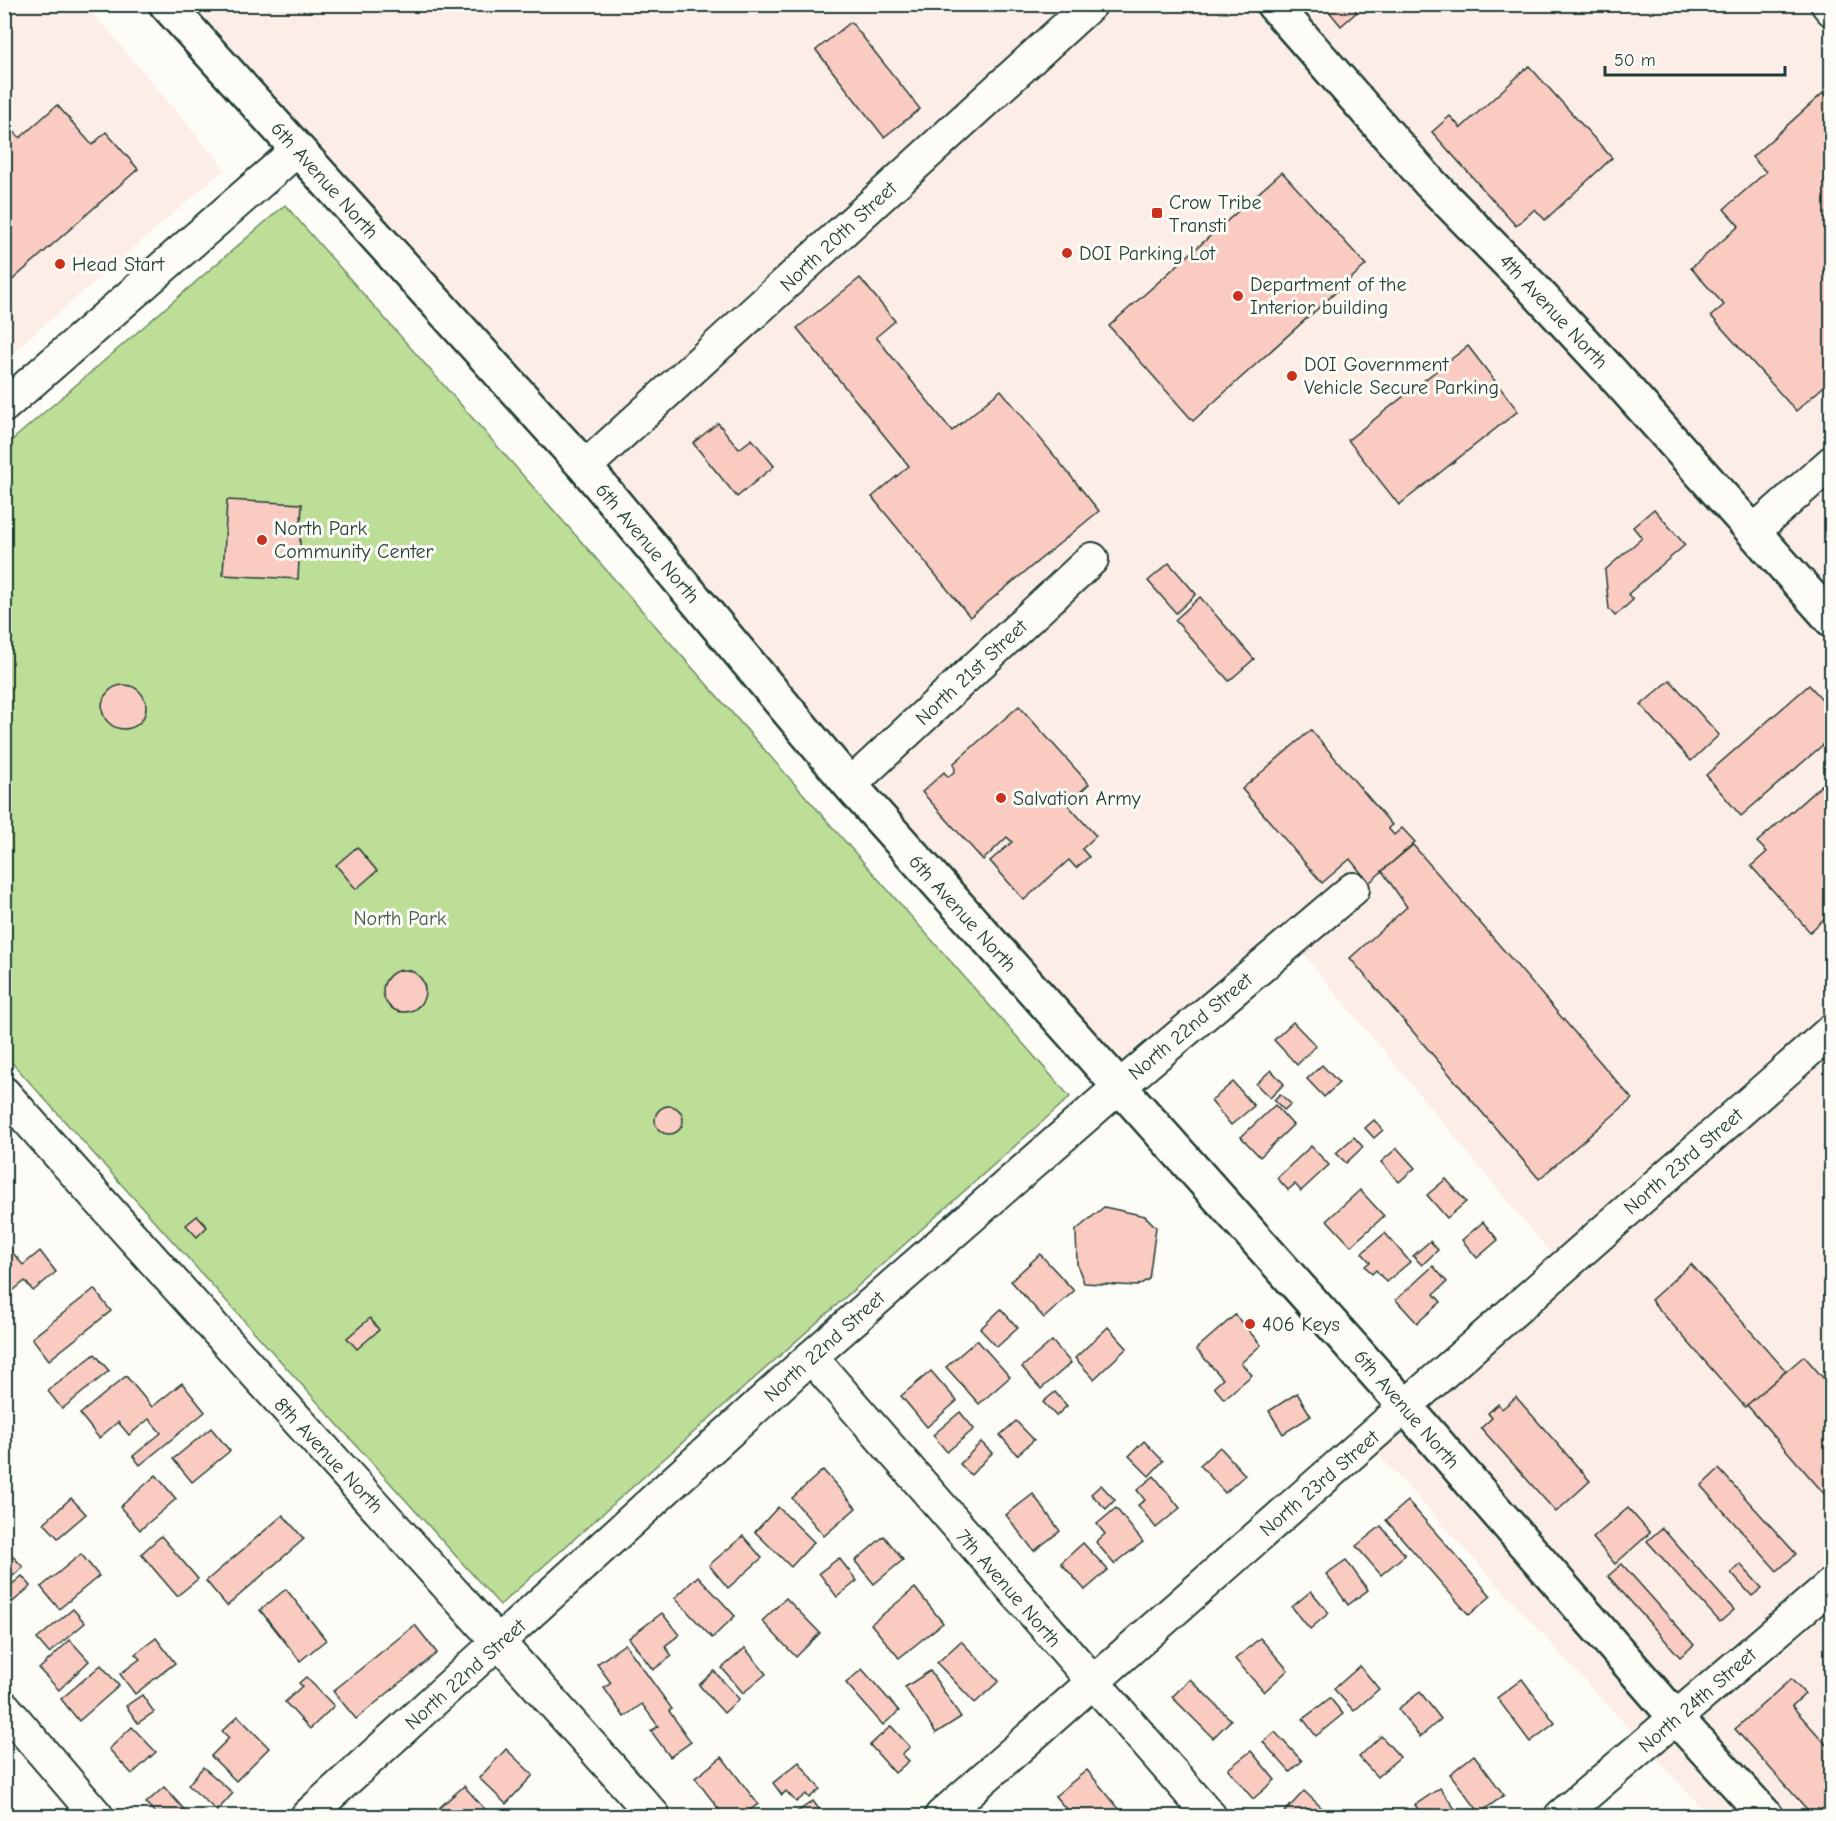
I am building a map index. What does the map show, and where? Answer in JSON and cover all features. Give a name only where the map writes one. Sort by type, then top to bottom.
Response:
[{"type":"main road","name":"6th Avenue North","points":[[166,4],[585,467],[850,785],[1405,1406],[1676,1718],[1766,1816]]},
{"type":"main road","name":"4th Avenue North","points":[[1273,4],[1430,183],[1533,288],[1832,620]]},
{"type":"street","name":"North 20th Street","points":[[585,467],[1091,4]]},
{"type":"street","points":[[1827,4],[1832,10]]},
{"type":"street","points":[[4,406],[297,150]]},
{"type":"street","points":[[1754,531],[1832,462]]},
{"type":"street","name":"North 21st Street","points":[[850,785],[1092,559]]},
{"type":"street","name":"North 22nd Street","points":[[307,1816],[811,1357],[1119,1087],[1353,889]]},
{"type":"street","name":"North 23rd Street","points":[[941,1816],[1832,1030]]},
{"type":"street","name":"8th Avenue North","points":[[4,1093],[234,1352],[500,1642],[654,1816]]},
{"type":"street","name":"7th Avenue North","points":[[811,1357],[1092,1683],[1210,1816]]},
{"type":"street","name":"North 24th Street","points":[[1561,1816],[1832,1584]]},
{"type":"street","points":[[4,1707],[97,1816]]},
{"type":"shaded area","name":"Head Start","points":[[5,5],[86,5],[225,169],[5,359]]},
{"type":"shaded area","points":[[193,5],[1831,5],[1831,1605],[1708,1719],[1831,1609],[1831,1816],[1709,1816],[1366,1441],[1562,1267],[1292,940],[1119,1087]]},
{"type":"green space","name":"North Park","points":[[285,205],[1070,1097],[500,1605],[5,1055],[4,447]]},
{"type":"building","points":[[1323,4],[1351,4],[1357,12],[1341,26]]},
{"type":"building","points":[[851,22],[920,109],[884,137],[816,50]]},
{"type":"building","points":[[1529,66],[1612,158],[1545,220],[1535,209],[1516,226],[1432,132],[1450,116],[1461,128]]},
{"type":"building","points":[[1823,93],[1832,102],[1832,379],[1796,411],[1711,316],[1724,305],[1691,268],[1739,226],[1724,209],[1766,172],[1752,157]]},
{"type":"building","points":[[57,105],[92,145],[106,132],[138,169],[9,283],[4,281],[4,125],[6,123],[20,138]]},
{"type":"building","name":"Department of the Interior building","points":[[1282,172],[1366,265],[1193,421],[1109,326]]},
{"type":"building","points":[[860,278],[895,321],[876,337],[952,431],[1001,390],[1099,511],[970,617],[872,497],[909,466],[797,328]]},
{"type":"building","points":[[1468,346],[1518,411],[1399,505],[1348,440]]},
{"type":"building","points":[[718,423],[739,449],[752,439],[774,466],[737,497],[693,443]]},
{"type":"building","name":"North Park Community Center","points":[[227,500],[302,504],[298,579],[223,575]]},
{"type":"building","points":[[1654,509],[1685,545],[1628,594],[1633,600],[1615,616],[1609,609],[1605,570],[1642,538],[1633,527]]},
{"type":"building","points":[[1169,563],[1196,594],[1176,613],[1148,581]]},
{"type":"building","points":[[1200,597],[1254,659],[1229,681],[1175,620]]},
{"type":"building","points":[[1670,680],[1719,735],[1691,761],[1641,705]]},
{"type":"building","points":[[124,685],[139,692],[146,707],[139,722],[124,729],[109,722],[102,707],[109,692]]},
{"type":"building","points":[[1809,685],[1832,710],[1832,737],[1741,816],[1706,775]]},
{"type":"building","name":"Salvation Army","points":[[1019,706],[1089,784],[1067,804],[1096,836],[1082,849],[1089,857],[1076,868],[1069,860],[1024,900],[990,861],[1012,842],[1007,837],[983,860],[922,792],[944,772],[948,777],[955,771],[954,763]]},
{"type":"building","points":[[1311,730],[1392,825],[1388,828],[1394,835],[1402,828],[1415,842],[1369,883],[1350,859],[1322,883],[1242,789]]},
{"type":"building","points":[[1832,776],[1832,927],[1824,919],[1810,932],[1751,866],[1767,852],[1757,842]]},
{"type":"building","points":[[1413,845],[1632,1099],[1539,1179],[1350,958],[1407,907],[1382,871]]},
{"type":"building","points":[[357,847],[377,871],[356,889],[336,865]]},
{"type":"building","points":[[404,970],[412,971],[419,976],[424,983],[424,999],[419,1006],[412,1011],[404,1012],[396,1011],[389,1006],[384,999],[383,991],[384,983],[389,976],[396,971]]},
{"type":"building","points":[[1293,1022],[1316,1046],[1297,1065],[1274,1040]]},
{"type":"building","points":[[1322,1065],[1339,1083],[1324,1097],[1307,1079]]},
{"type":"building","points":[[1271,1070],[1284,1084],[1270,1098],[1256,1084]]},
{"type":"building","points":[[1233,1082],[1254,1106],[1231,1125],[1211,1101]]},
{"type":"building","points":[[1280,1094],[1291,1104],[1284,1110],[1274,1100]]},
{"type":"building","points":[[1275,1105],[1293,1125],[1260,1157],[1241,1137]]},
{"type":"building","points":[[669,1106],[679,1110],[683,1120],[679,1130],[669,1134],[659,1130],[655,1120],[659,1110]]},
{"type":"building","points":[[1374,1120],[1383,1130],[1374,1138],[1365,1128]]},
{"type":"building","points":[[1354,1137],[1363,1147],[1346,1163],[1336,1153]]},
{"type":"building","points":[[1311,1146],[1329,1165],[1301,1191],[1295,1184],[1288,1190],[1277,1178]]},
{"type":"building","points":[[1397,1148],[1415,1168],[1399,1182],[1381,1162]]},
{"type":"building","points":[[1446,1179],[1466,1202],[1447,1218],[1427,1195]]},
{"type":"building","points":[[1360,1190],[1384,1216],[1351,1246],[1327,1220]]},
{"type":"building","points":[[1104,1207],[1145,1216],[1156,1227],[1149,1279],[1137,1286],[1084,1283],[1077,1264],[1076,1230]]},
{"type":"building","points":[[197,1216],[207,1227],[197,1237],[186,1225]]},
{"type":"building","points":[[1483,1222],[1498,1240],[1477,1258],[1462,1240]]},
{"type":"building","points":[[1385,1233],[1410,1262],[1386,1282],[1376,1270],[1372,1274],[1365,1266],[1370,1262],[1362,1253]]},
{"type":"building","points":[[1430,1241],[1438,1250],[1422,1265],[1413,1256]]},
{"type":"building","points":[[8,1247],[23,1265],[40,1251],[56,1272],[33,1291],[25,1281],[4,1298],[4,1250]]},
{"type":"building","points":[[1040,1254],[1074,1291],[1044,1318],[1011,1281]]},
{"type":"building","points":[[1691,1264],[1786,1371],[1745,1407],[1651,1300]]},
{"type":"building","points":[[1433,1266],[1447,1282],[1434,1294],[1441,1302],[1417,1323],[1396,1300]]},
{"type":"building","points":[[94,1289],[111,1311],[49,1360],[32,1338]]},
{"type":"building","points":[[1001,1309],[1018,1328],[997,1347],[980,1329]]},
{"type":"building","points":[[1235,1315],[1261,1345],[1241,1363],[1252,1375],[1224,1399],[1214,1387],[1223,1379],[1196,1349]]},
{"type":"building","points":[[370,1318],[379,1330],[357,1349],[347,1338]]},
{"type":"building","points":[[1108,1327],[1127,1348],[1094,1379],[1075,1358]]},
{"type":"building","points":[[977,1340],[1010,1377],[979,1404],[946,1367]]},
{"type":"building","points":[[1052,1341],[1071,1363],[1041,1389],[1022,1367]]},
{"type":"building","points":[[95,1354],[109,1371],[62,1409],[48,1391]]},
{"type":"building","points":[[1804,1356],[1832,1388],[1832,1494],[1827,1497],[1747,1405]]},
{"type":"building","points":[[931,1371],[957,1401],[927,1427],[901,1396]]},
{"type":"building","points":[[126,1376],[152,1407],[182,1383],[205,1412],[140,1465],[133,1456],[161,1433],[149,1419],[129,1435],[118,1422],[99,1438],[80,1414]]},
{"type":"building","points":[[1055,1392],[1067,1406],[1056,1416],[1043,1402]]},
{"type":"building","points":[[1297,1393],[1311,1416],[1283,1434],[1269,1411]]},
{"type":"building","points":[[1516,1397],[1590,1481],[1556,1512],[1481,1428],[1492,1418],[1488,1413],[1498,1404],[1502,1409]]},
{"type":"building","points":[[960,1412],[974,1429],[947,1452],[933,1435]]},
{"type":"building","points":[[1016,1421],[1034,1440],[1017,1455],[1000,1435]]},
{"type":"building","points":[[211,1428],[230,1451],[192,1482],[173,1459]]},
{"type":"building","points":[[1144,1441],[1163,1461],[1149,1476],[1129,1456]]},
{"type":"building","points":[[981,1442],[992,1453],[971,1475],[960,1464]]},
{"type":"building","points":[[1220,1447],[1245,1475],[1225,1493],[1200,1465]]},
{"type":"building","points":[[1719,1469],[1796,1554],[1777,1571],[1701,1486]]},
{"type":"building","points":[[823,1470],[856,1508],[824,1536],[792,1498]]},
{"type":"building","points":[[156,1475],[176,1499],[140,1530],[120,1507]]},
{"type":"building","points":[[1154,1476],[1180,1508],[1156,1528],[1138,1505],[1145,1500],[1137,1490]]},
{"type":"building","points":[[1101,1485],[1115,1500],[1106,1509],[1091,1494]]},
{"type":"building","points":[[1033,1494],[1060,1531],[1034,1551],[1006,1515]]},
{"type":"building","points":[[71,1498],[86,1514],[58,1538],[44,1523]]},
{"type":"building","points":[[1408,1501],[1491,1596],[1469,1615],[1386,1520]]},
{"type":"building","points":[[778,1507],[814,1542],[791,1567],[755,1532]]},
{"type":"building","points":[[1116,1508],[1143,1542],[1114,1564],[1096,1542],[1105,1534],[1097,1524]]},
{"type":"building","points":[[1628,1508],[1650,1533],[1615,1564],[1593,1538]]},
{"type":"building","points":[[283,1515],[304,1539],[227,1606],[206,1581]]},
{"type":"building","points":[[1381,1526],[1405,1555],[1381,1575],[1356,1546]]},
{"type":"building","points":[[1662,1528],[1734,1610],[1720,1622],[1647,1541]]},
{"type":"building","points":[[161,1536],[198,1579],[177,1596],[141,1554]]},
{"type":"building","points":[[743,1536],[762,1558],[728,1588],[709,1565]]},
{"type":"building","points":[[884,1536],[903,1560],[874,1584],[855,1561]]},
{"type":"building","points":[[1083,1543],[1108,1570],[1085,1590],[1061,1563]]},
{"type":"building","points":[[4,1547],[23,1567],[4,1584]]},
{"type":"building","points":[[81,1554],[99,1576],[59,1609],[41,1587]]},
{"type":"building","points":[[839,1558],[857,1581],[837,1597],[819,1573]]},
{"type":"building","points":[[1346,1560],[1368,1590],[1348,1605],[1326,1574]]},
{"type":"building","points":[[1622,1564],[1694,1645],[1680,1657],[1608,1576]]},
{"type":"building","points":[[1740,1564],[1762,1588],[1752,1596],[1731,1573]]},
{"type":"building","points":[[22,1576],[31,1586],[7,1607],[4,1604],[4,1591]]},
{"type":"building","points":[[698,1576],[735,1616],[712,1638],[675,1598]]},
{"type":"building","points":[[915,1588],[943,1623],[899,1658],[871,1624]]},
{"type":"building","points":[[286,1589],[326,1640],[300,1661],[260,1610]]},
{"type":"building","points":[[1311,1591],[1329,1613],[1310,1629],[1292,1607]]},
{"type":"building","points":[[786,1598],[820,1633],[796,1657],[762,1621]]},
{"type":"building","points":[[73,1609],[85,1623],[49,1653],[37,1639]]},
{"type":"building","points":[[662,1613],[679,1635],[665,1646],[672,1656],[653,1670],[629,1638]]},
{"type":"building","points":[[415,1625],[437,1653],[356,1719],[333,1691]]},
{"type":"building","points":[[156,1638],[175,1663],[135,1694],[120,1674],[140,1659],[135,1654]]},
{"type":"building","points":[[1260,1638],[1288,1670],[1264,1692],[1235,1659]]},
{"type":"building","points":[[70,1640],[89,1661],[59,1690],[39,1669]]},
{"type":"building","points":[[961,1641],[999,1681],[975,1703],[937,1663]]},
{"type":"building","points":[[625,1644],[672,1709],[669,1711],[691,1742],[670,1757],[651,1731],[658,1726],[642,1704],[624,1717],[604,1688],[611,1683],[597,1664]]},
{"type":"building","points":[[745,1648],[766,1674],[743,1693],[722,1668]]},
{"type":"building","points":[[101,1665],[119,1686],[79,1721],[61,1699]]},
{"type":"building","points":[[1360,1666],[1379,1689],[1354,1711],[1334,1689]]},
{"type":"building","points":[[862,1669],[899,1711],[883,1725],[846,1683]]},
{"type":"building","points":[[714,1671],[739,1699],[724,1713],[699,1685]]},
{"type":"building","points":[[930,1671],[961,1717],[936,1733],[905,1687]]},
{"type":"building","points":[[306,1677],[334,1706],[310,1729],[285,1702],[302,1686],[299,1683]]},
{"type":"building","points":[[1190,1679],[1231,1720],[1213,1738],[1172,1697]]},
{"type":"building","points":[[1522,1679],[1555,1723],[1530,1742],[1497,1698]]},
{"type":"building","points":[[1791,1679],[1805,1694],[1792,1706],[1832,1751],[1832,1816],[1813,1816],[1735,1729]]},
{"type":"building","points":[[1420,1692],[1441,1719],[1420,1737],[1398,1709]]},
{"type":"building","points":[[142,1695],[154,1712],[138,1723],[126,1706]]},
{"type":"building","points":[[1330,1698],[1343,1714],[1316,1736],[1303,1719]]},
{"type":"building","points":[[238,1716],[269,1748],[236,1781],[211,1756],[229,1738],[222,1731]]},
{"type":"building","points":[[891,1726],[910,1747],[902,1754],[909,1761],[895,1773],[870,1745]]},
{"type":"building","points":[[132,1727],[156,1752],[132,1774],[109,1749]]},
{"type":"building","points":[[1275,1732],[1302,1761],[1290,1772],[1263,1742]]},
{"type":"building","points":[[1381,1736],[1400,1757],[1377,1777],[1359,1757]]},
{"type":"building","points":[[506,1749],[533,1775],[506,1804],[479,1778]]},
{"type":"building","points":[[1251,1751],[1275,1780],[1253,1799],[1228,1769]]},
{"type":"building","points":[[1474,1755],[1504,1795],[1480,1813],[1450,1774]]},
{"type":"building","points":[[722,1757],[758,1804],[742,1816],[724,1816],[695,1778]]},
{"type":"building","points":[[799,1762],[820,1789],[809,1798],[806,1794],[796,1802],[786,1791],[782,1795],[773,1783]]},
{"type":"building","points":[[203,1767],[233,1793],[217,1811],[188,1785]]},
{"type":"building","points":[[1087,1770],[1125,1816],[1072,1816],[1055,1796]]},
{"type":"building","points":[[464,1786],[489,1816],[447,1816],[439,1808]]},
{"type":"building","points":[[164,1787],[190,1816],[158,1816],[146,1803]]},
{"type":"building","points":[[1440,1788],[1460,1816],[1423,1816],[1415,1805]]},
{"type":"building","points":[[1304,1791],[1321,1807],[1312,1816],[1281,1816]]},
{"type":"building","points":[[813,1801],[824,1816],[791,1816]]},
{"type":"place","name":"Crow Tribe Transti","points":[[1157,213]]},
{"type":"place","name":"DOI Parking Lot","points":[[1067,253]]},
{"type":"place","name":"Head Start","points":[[60,264]]},
{"type":"place","name":"Department of the Interior building","points":[[1238,296]]},
{"type":"place","name":"DOI Government Vehicle Secure Parking","points":[[1292,376]]},
{"type":"place","name":"North Park Community Center","points":[[262,540]]},
{"type":"place","name":"Salvation Army","points":[[1001,798]]},
{"type":"place","name":"406 Keys","points":[[1250,1324]]}]
